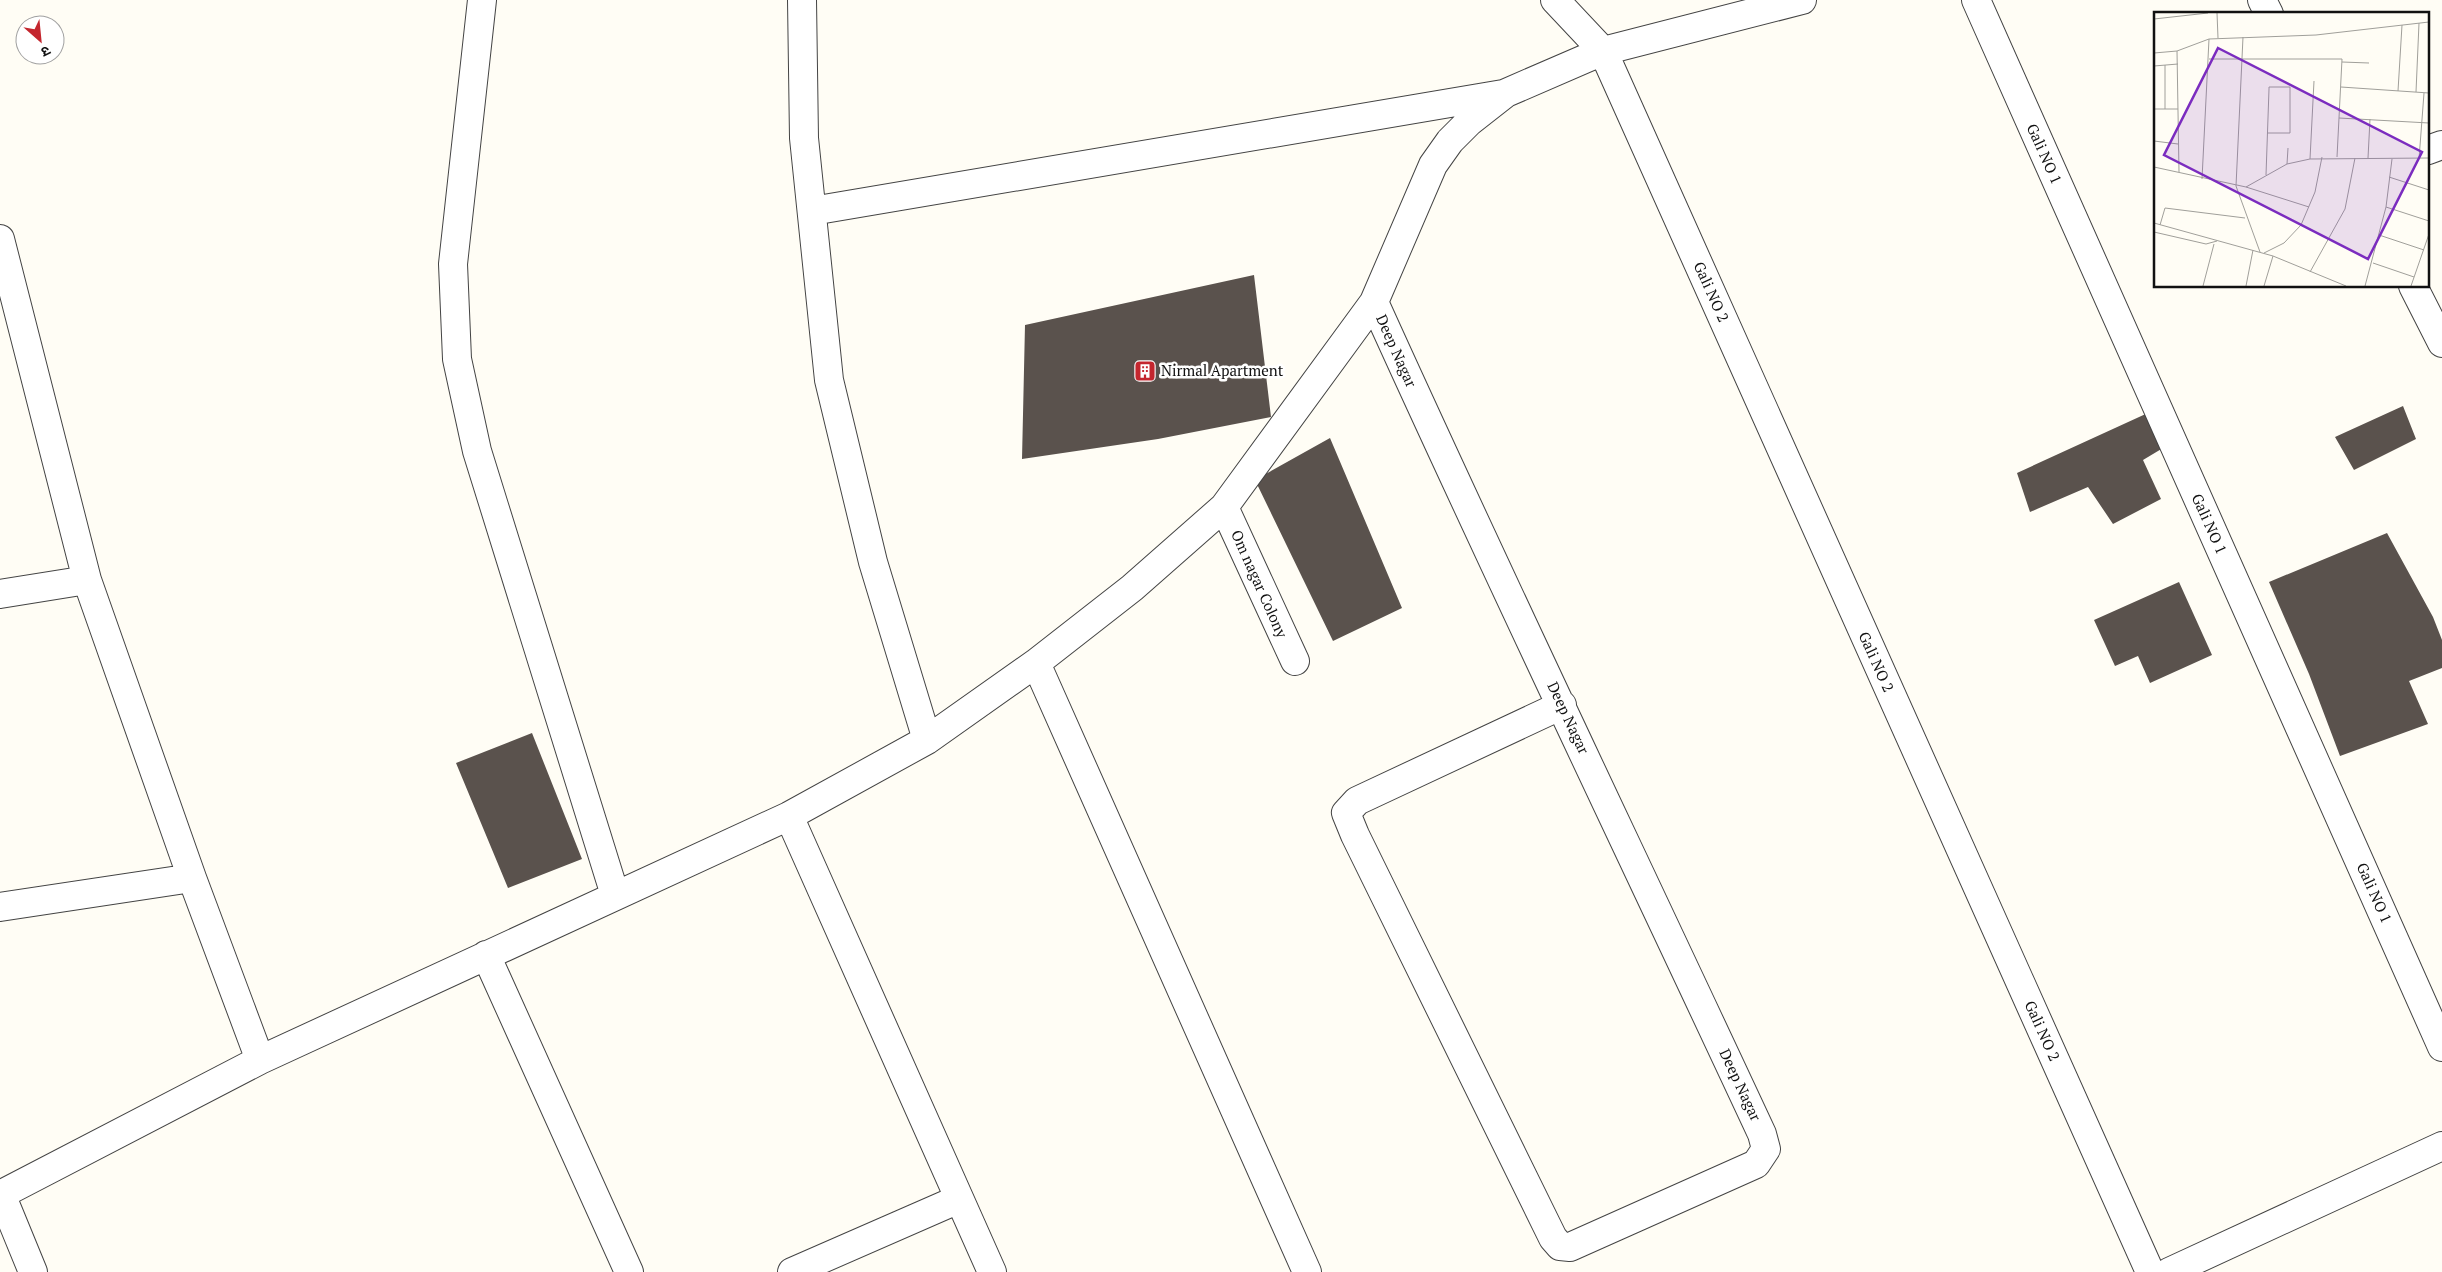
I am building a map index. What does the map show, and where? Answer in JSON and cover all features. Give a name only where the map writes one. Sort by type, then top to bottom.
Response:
[{"type":"street","points":[[482,0],[453,264],[457,359],[478,451],[615,895]]},
{"type":"street","points":[[802,0],[804,138],[829,380],[873,562],[927,740]]},
{"type":"street","name":"Gali NO 2","points":[[1555,0],[1603,51],[2150,1272]]},
{"type":"street","points":[[812,211],[1506,93],[1603,51],[1802,0]]},
{"type":"street","name":"Gali NO 1","points":[[1976,0],[2442,1047]]},
{"type":"street","points":[[2262,0],[2268,12]]},
{"type":"street","points":[[33,1272],[0,1195],[260,1060],[789,816],[927,740],[1036,663],[1132,588],[1224,507],[1374,302],[1433,164],[1450,141],[1469,122],[1506,93]]},
{"type":"street","points":[[2430,149],[2442,144]]},
{"type":"street","points":[[0,239],[5,277],[87,580],[192,878],[260,1060]]},
{"type":"street","points":[[2414,288],[2442,343]]},
{"type":"street","name":"Deep Nagar","points":[[1374,302],[1444,458],[1562,705],[1762,1134],[1766,1149],[1756,1164],[1570,1247],[1560,1246],[1553,1238],[1355,836],[1346,813],[1357,801],[1562,705]]},
{"type":"street","name":"Om nagar Colony","points":[[1224,507],[1294,661]]},
{"type":"street","points":[[0,594],[87,580]]},
{"type":"street","points":[[1036,663],[1307,1272]]},
{"type":"street","points":[[789,816],[992,1272]]},
{"type":"street","points":[[0,907],[192,878]]},
{"type":"street","points":[[486,955],[629,1272]]},
{"type":"street","points":[[2169,1272],[2442,1146]]},
{"type":"street","points":[[792,1272],[959,1198]]},
{"type":"building","name":"Nirmal Apartment","points":[[1254,275],[1271,417],[1158,439],[1022,459],[1025,325]]},
{"type":"building","points":[[2403,406],[2416,439],[2354,470],[2335,437]]},
{"type":"building","points":[[2150,412],[2163,448],[2143,460],[2161,499],[2113,524],[2088,487],[2030,512],[2017,473]]},
{"type":"building","points":[[1330,438],[1402,608],[1333,641],[1255,480]]},
{"type":"building","points":[[2387,533],[2433,617],[2442,640],[2442,668],[2409,681],[2428,724],[2340,756],[2309,674],[2269,582]]},
{"type":"building","points":[[2179,582],[2212,655],[2150,683],[2138,656],[2115,666],[2094,620]]},
{"type":"building","points":[[532,733],[582,859],[508,888],[456,763]]},
{"type":"place","name":"Nirmal Apartment","points":[[1145,371]]}]
